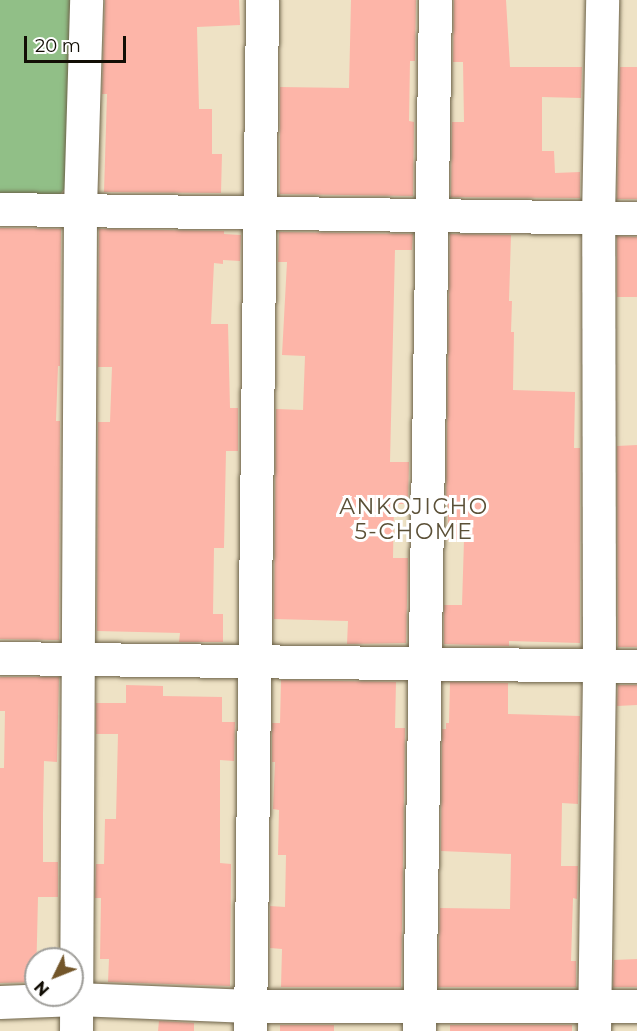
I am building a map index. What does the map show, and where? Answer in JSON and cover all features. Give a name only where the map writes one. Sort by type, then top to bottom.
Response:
[{"type":"street","points":[[76,947],[81,208],[86,0]]},
{"type":"street","points":[[250,1018],[262,0]]},
{"type":"street","points":[[419,1018],[435,0]]},
{"type":"street","points":[[594,1018],[599,666],[598,218],[602,0]]},
{"type":"street","points":[[0,209],[81,208],[431,217],[637,218]]},
{"type":"street","points":[[0,658],[637,666]]},
{"type":"street","points":[[84,1000],[250,1018],[594,1018],[637,1006]]},
{"type":"street","points":[[0,1002],[24,1001]]},
{"type":"street","points":[[76,1007],[76,1031]]},
{"type":"green space","points":[[0,0],[74,0],[72,180],[58,197],[0,196]]},
{"type":"building","points":[[105,0],[239,0],[240,25],[197,27],[199,109],[212,109],[212,154],[222,154],[221,193],[104,192],[107,94],[102,94]]},
{"type":"building","points":[[351,0],[416,0],[415,61],[410,61],[409,121],[414,122],[413,196],[280,194],[280,87],[349,88]]},
{"type":"building","points":[[454,0],[506,0],[510,67],[582,67],[581,98],[542,97],[542,151],[554,151],[555,173],[580,172],[580,198],[451,197],[452,122],[464,122],[463,62],[453,62]]},
{"type":"building","points":[[620,67],[637,67],[637,199],[617,199]]},
{"type":"building","points":[[0,228],[61,229],[60,366],[58,366],[56,421],[60,421],[59,640],[0,639]]},
{"type":"building","points":[[99,229],[224,231],[224,234],[241,235],[240,261],[223,260],[223,264],[214,263],[211,324],[228,324],[230,408],[238,408],[238,451],[226,451],[224,548],[214,548],[213,614],[223,614],[223,642],[179,642],[180,633],[97,631],[98,422],[110,422],[112,367],[98,367]]},
{"type":"building","points":[[279,232],[413,234],[412,250],[395,250],[390,462],[409,462],[408,504],[394,504],[393,558],[408,558],[406,643],[347,644],[348,621],[274,619],[276,409],[303,410],[305,356],[282,355],[287,262],[278,262]]},
{"type":"building","points":[[450,234],[511,235],[509,301],[512,301],[511,332],[514,332],[513,390],[575,392],[574,448],[580,448],[580,643],[509,641],[509,646],[444,644],[444,605],[462,605],[464,540],[448,540],[448,505],[446,505]]},
{"type":"building","points":[[617,236],[637,237],[637,297],[617,297]]},
{"type":"building","points":[[637,445],[637,647],[618,647],[617,446]]},
{"type":"building","points":[[0,677],[59,677],[57,762],[44,761],[43,814],[43,862],[58,862],[58,897],[38,897],[37,947],[24,947],[24,982],[0,983],[0,768],[4,768],[5,711],[0,711]]},
{"type":"building","points":[[281,680],[396,682],[395,728],[405,728],[401,987],[281,987],[282,949],[270,948],[270,906],[285,907],[286,855],[278,855],[279,810],[273,809],[275,762],[272,762],[272,723],[280,723]]},
{"type":"building","points":[[450,682],[508,683],[508,714],[580,716],[578,804],[562,803],[561,866],[578,866],[577,899],[573,898],[571,961],[576,961],[576,987],[438,987],[440,908],[510,909],[511,854],[441,851],[442,729],[446,729],[446,723],[449,723]]},
{"type":"building","points":[[126,685],[163,686],[163,696],[222,697],[222,722],[235,722],[234,761],[220,760],[220,863],[231,864],[230,986],[108,982],[109,959],[100,959],[101,898],[95,898],[96,864],[104,864],[105,819],[116,819],[118,734],[96,734],[96,703],[126,703]]},
{"type":"building","points":[[618,685],[637,685],[637,705],[617,706]]},
{"type":"building","points":[[637,959],[637,987],[613,987],[614,960]]},
{"type":"building","points":[[159,1021],[194,1023],[194,1031],[158,1031]]},
{"type":"building","points":[[280,1025],[334,1025],[334,1031],[280,1031]]},
{"type":"building","points":[[450,1025],[572,1025],[572,1031],[450,1031]]},
{"type":"district","name":"ANKOJICHO 5-CHOME","points":[[414,518]]}]
